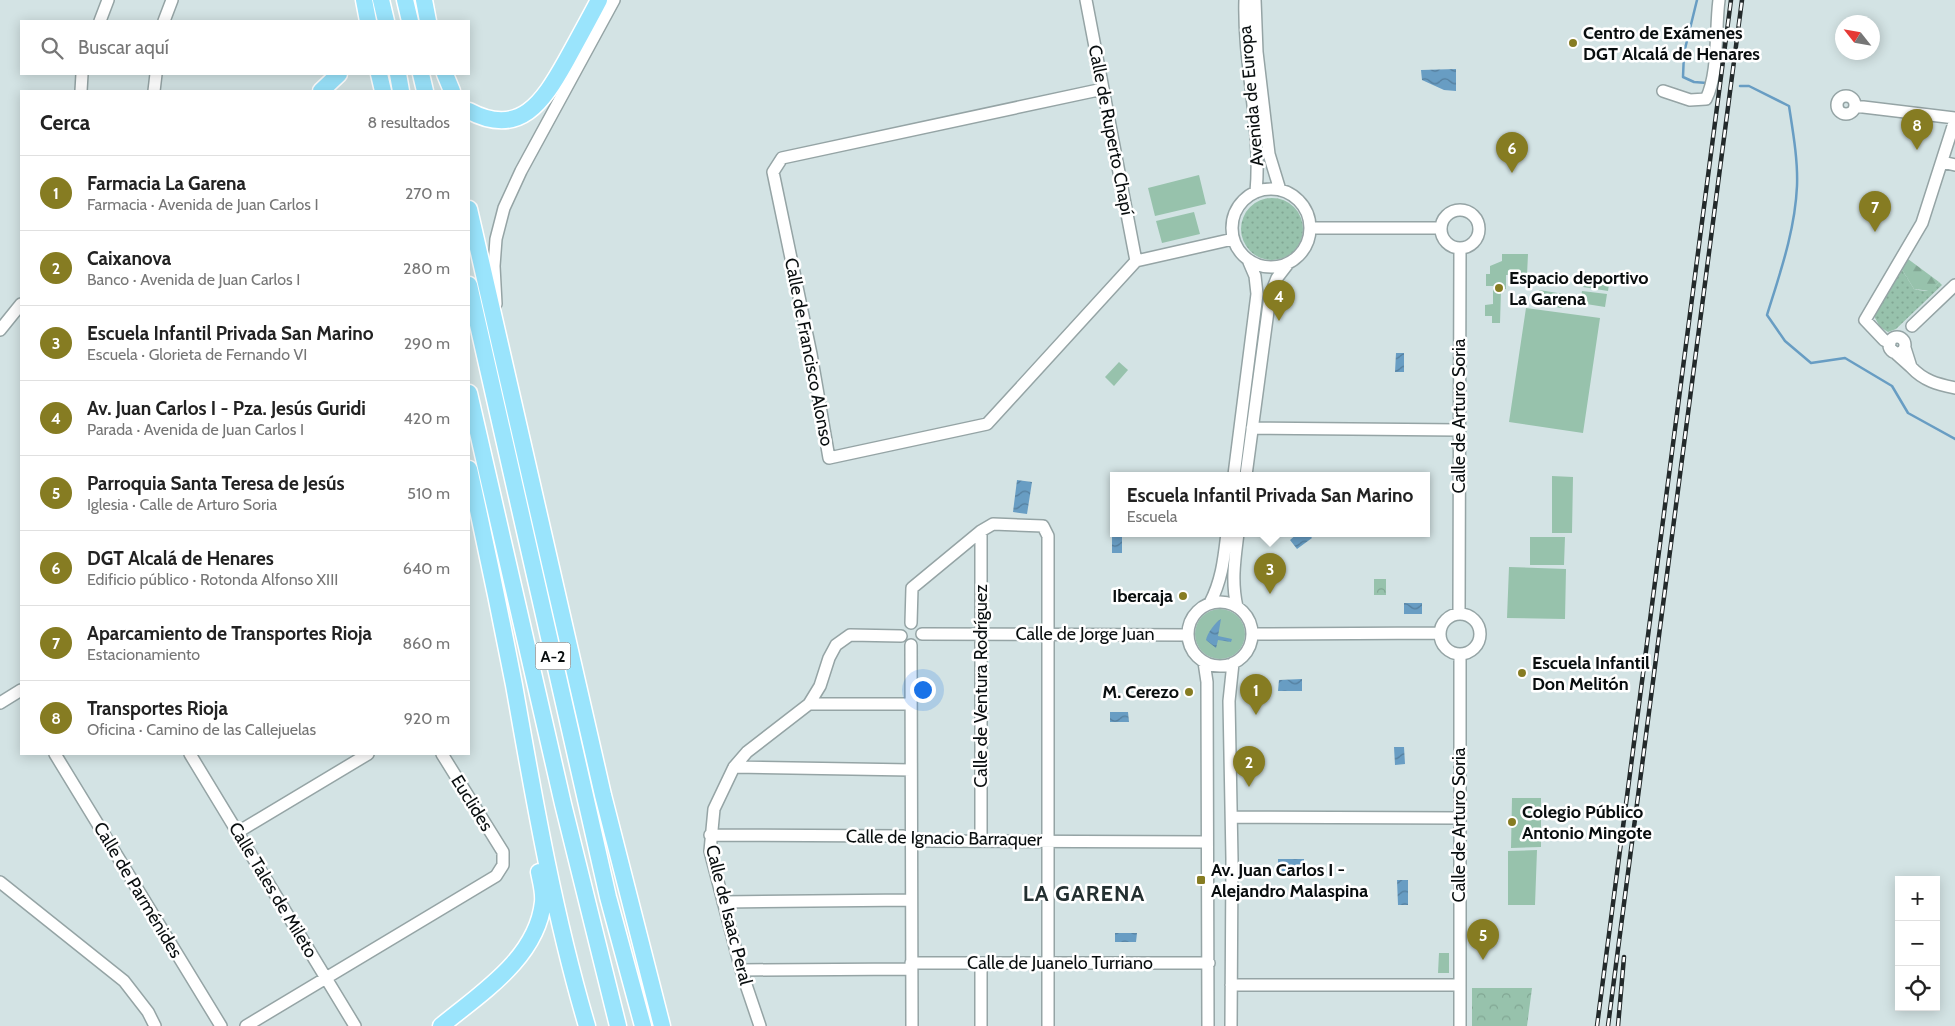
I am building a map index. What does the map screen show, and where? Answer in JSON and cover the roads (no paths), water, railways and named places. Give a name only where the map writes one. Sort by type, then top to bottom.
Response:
[{"type":"highway","points":[[355,0],[357,20]]},
{"type":"highway","points":[[364,0],[368,20]]},
{"type":"highway","points":[[381,0],[386,20]]},
{"type":"highway","points":[[405,0],[410,20]]},
{"type":"highway","points":[[424,0],[428,20]]},
{"type":"highway","points":[[470,112],[481,118],[503,121],[521,116],[536,106],[548,92],[599,0]]},
{"type":"highway","points":[[322,90],[338,75]]},
{"type":"highway","points":[[380,75],[383,90]]},
{"type":"highway","points":[[398,75],[401,90]]},
{"type":"highway","points":[[421,75],[425,90]]},
{"type":"highway","points":[[439,75],[443,90]]},
{"type":"highway","points":[[445,75],[452,90]]},
{"type":"highway","points":[[470,213],[603,795],[662,1026]]},
{"type":"highway","name":"A-2","points":[[470,289],[604,879],[643,1026]]},
{"type":"highway","name":"A-2","points":[[470,397],[567,822],[618,1026]]},
{"type":"highway","points":[[470,474],[513,684],[526,764],[558,913],[586,1026]]},
{"type":"highway","points":[[441,1026],[498,979],[519,957],[540,919],[543,900],[542,887],[524,806],[526,764]]},
{"type":"highway","points":[[603,795],[631,952],[651,1026]]},
{"type":"street","points":[[100,20],[108,0]]},
{"type":"street","points":[[164,20],[172,0]]},
{"type":"street","points":[[496,326],[494,266],[496,239],[504,208],[520,171],[614,0]]},
{"type":"street","name":"Calle de Ruperto Chapí","points":[[1086,0],[1136,261]]},
{"type":"street","name":"Avenida de Europa","points":[[1245,0],[1246,53],[1257,156],[1256,192]]},
{"type":"street","name":"Avenida de Europa","points":[[1255,0],[1257,52],[1269,154],[1280,190]]},
{"type":"street","points":[[1662,91],[1690,100],[1706,99],[1711,90],[1719,0]]},
{"type":"street","name":"Calle de Francisco Alonso","points":[[1103,89],[782,158],[773,172],[809,344],[829,458],[987,424],[1136,261]]},
{"type":"street","points":[[1855,106],[1955,119],[1922,223],[1865,320],[1884,340],[1898,344],[1911,367],[1922,378],[1934,384],[1955,388]]},
{"type":"street","points":[[1942,162],[1955,165]]},
{"type":"street","points":[[1234,472],[1257,294],[1255,276],[1249,262],[1239,252],[1233,239],[1232,222],[1238,206],[1256,192],[1268,189],[1280,190],[1292,195],[1302,204],[1308,214],[1310,228],[1304,250],[1287,265],[1277,278],[1270,296],[1246,472]]},
{"type":"street","points":[[1457,210],[1470,212],[1479,222],[1479,235],[1472,245],[1460,248],[1454,247],[1444,240],[1441,228],[1446,216],[1457,210]]},
{"type":"street","points":[[1310,228],[1441,228]]},
{"type":"street","points":[[1136,261],[1233,239]]},
{"type":"street","name":"Calle de Arturo Soria","points":[[1459,614],[1460,248]]},
{"type":"street","points":[[1249,262],[1262,267],[1274,268],[1287,265]]},
{"type":"street","points":[[1898,344],[1912,326],[1955,286]]},
{"type":"street","points":[[0,330],[20,305]]},
{"type":"street","points":[[1252,428],[1459,430]]},
{"type":"street","points":[[911,623],[912,588],[981,531],[993,524],[1043,526],[1048,536],[1048,1026]]},
{"type":"street","name":"Calle de Ventura Rodríguez","points":[[981,531],[981,841]]},
{"type":"street","points":[[1210,603],[1218,588],[1226,537]]},
{"type":"street","points":[[1237,537],[1233,572],[1233,589],[1237,607]]},
{"type":"street","points":[[1220,602],[1237,607],[1245,614],[1250,623],[1252,634],[1247,651],[1233,663],[1213,666],[1204,662],[1192,650],[1187,635],[1194,615],[1210,603],[1220,602]]},
{"type":"street","points":[[1459,614],[1471,617],[1479,627],[1480,634],[1479,640],[1472,650],[1460,654],[1448,650],[1443,645],[1440,633],[1444,622],[1459,614]]},
{"type":"street","points":[[911,623],[921,629],[922,634],[917,643],[911,645],[904,642],[900,636],[901,629],[911,623]]},
{"type":"street","points":[[1252,634],[1440,633]]},
{"type":"street","name":"Calle de Jorge Juan","points":[[922,634],[1187,635]]},
{"type":"street","name":"Calle de Isaac Peral","points":[[760,1026],[741,970],[710,852],[710,835],[714,809],[734,767],[747,752],[809,704],[820,686],[829,658],[836,645],[850,635],[900,636]]},
{"type":"street","points":[[911,645],[910,900],[912,1026]]},
{"type":"street","name":"Calle de Arturo Soria","points":[[1460,654],[1460,1026]]},
{"type":"street","points":[[1204,662],[1207,682],[1208,1026]]},
{"type":"street","points":[[1231,1026],[1232,817],[1229,702],[1233,663]]},
{"type":"street","points":[[0,703],[20,693]]},
{"type":"street","points":[[809,704],[911,704]]},
{"type":"street","name":"Calle de Parménides","points":[[56,755],[221,1026]]},
{"type":"street","name":"Calle Tales de Mileto","points":[[191,755],[355,1026]]},
{"type":"street","points":[[238,832],[366,755]]},
{"type":"street","name":"Euclides","points":[[326,977],[496,876],[503,865],[502,852],[443,755]]},
{"type":"street","points":[[734,767],[911,770]]},
{"type":"street","points":[[1232,817],[1459,818]]},
{"type":"street","name":"Calle de Ignacio Barraquer","points":[[710,835],[903,836],[920,841],[1207,842]]},
{"type":"street","points":[[0,882],[124,982],[148,1012],[155,1026]]},
{"type":"street","points":[[723,902],[910,900]]},
{"type":"street","name":"Calle de Juanelo Turriano","points":[[741,970],[1048,962],[1208,963]]},
{"type":"street","points":[[981,1026],[982,963]]},
{"type":"street","points":[[246,1026],[326,977]]},
{"type":"street","points":[[1231,985],[1460,985]]},
{"type":"water","points":[[1456,69],[1456,91],[1444,90],[1422,80],[1421,70]]},
{"type":"water","points":[[1396,353],[1404,353],[1404,372],[1395,372]]},
{"type":"water","points":[[1017,480],[1032,482],[1027,514],[1013,512]]},
{"type":"water","points":[[1112,537],[1122,537],[1122,553],[1112,553]]},
{"type":"water","points":[[1293,537],[1312,538],[1297,549],[1290,540]]},
{"type":"water","points":[[1404,603],[1422,603],[1422,614],[1404,614]]},
{"type":"water","points":[[1221,619],[1218,636],[1232,639],[1231,642],[1218,640],[1216,648],[1206,640],[1212,628]]},
{"type":"water","points":[[1302,679],[1302,691],[1278,691],[1279,680]]},
{"type":"water","points":[[1110,712],[1128,712],[1129,722],[1110,722]]},
{"type":"water","points":[[1394,747],[1404,747],[1405,764],[1395,765]]},
{"type":"water","points":[[1278,859],[1304,859],[1304,874],[1278,874]]},
{"type":"water","points":[[1397,880],[1408,880],[1408,905],[1398,905]]},
{"type":"water","points":[[1115,933],[1137,933],[1136,942],[1115,942]]},
{"type":"waterway","points":[[1697,0],[1684,53],[1683,77],[1694,82],[1707,83]]},
{"type":"waterway","points":[[1740,86],[1749,86],[1789,106],[1795,146],[1797,166],[1796,203],[1786,252],[1767,315],[1785,341],[1811,363],[1845,358],[1892,386],[1908,413],[1955,439]]},
{"type":"railway","points":[[1597,1026],[1731,0]]},
{"type":"railway","points":[[1608,1026],[1742,0]]},
{"type":"railway","points":[[1618,1026],[1624,957]]},
{"type":"place","name":"Centro de Exámenes DGT Alcalá de Henares","points":[[1573,43]]},
{"type":"place","name":"Transportes Rioja","points":[[1917,150]]},
{"type":"place","name":"DGT Alcalá de Henares","points":[[1512,173]]},
{"type":"place","name":"Aparcamiento de Transportes Rioja","points":[[1875,232]]},
{"type":"place","name":"Espacio deportivo La Garena","points":[[1499,288]]},
{"type":"place","name":"Av. Juan Carlos I - Pza. Jesús Guridi","points":[[1279,321]]},
{"type":"place","name":"Escuela Infantil Privada San Marino","points":[[1270,594]]},
{"type":"place","name":"Ibercaja","points":[[1183,596]]},
{"type":"place","name":"Escuela Infantil Don Melitón","points":[[1522,673]]},
{"type":"place","name":"M. Cerezo","points":[[1189,692]]},
{"type":"place","name":"Farmacia La Garena","points":[[1256,715]]},
{"type":"place","name":"Caixanova","points":[[1249,787]]},
{"type":"place","name":"Colegio Público Antonio Mingote","points":[[1512,822]]},
{"type":"place","name":"Av. Juan Carlos I - Alejandro Malaspina","points":[[1201,880]]},
{"type":"place","name":"Parroquia Santa Teresa de Jesús","points":[[1483,960]]},
{"type":"district","name":"LA GARENA","points":[[1084,893]]}]
